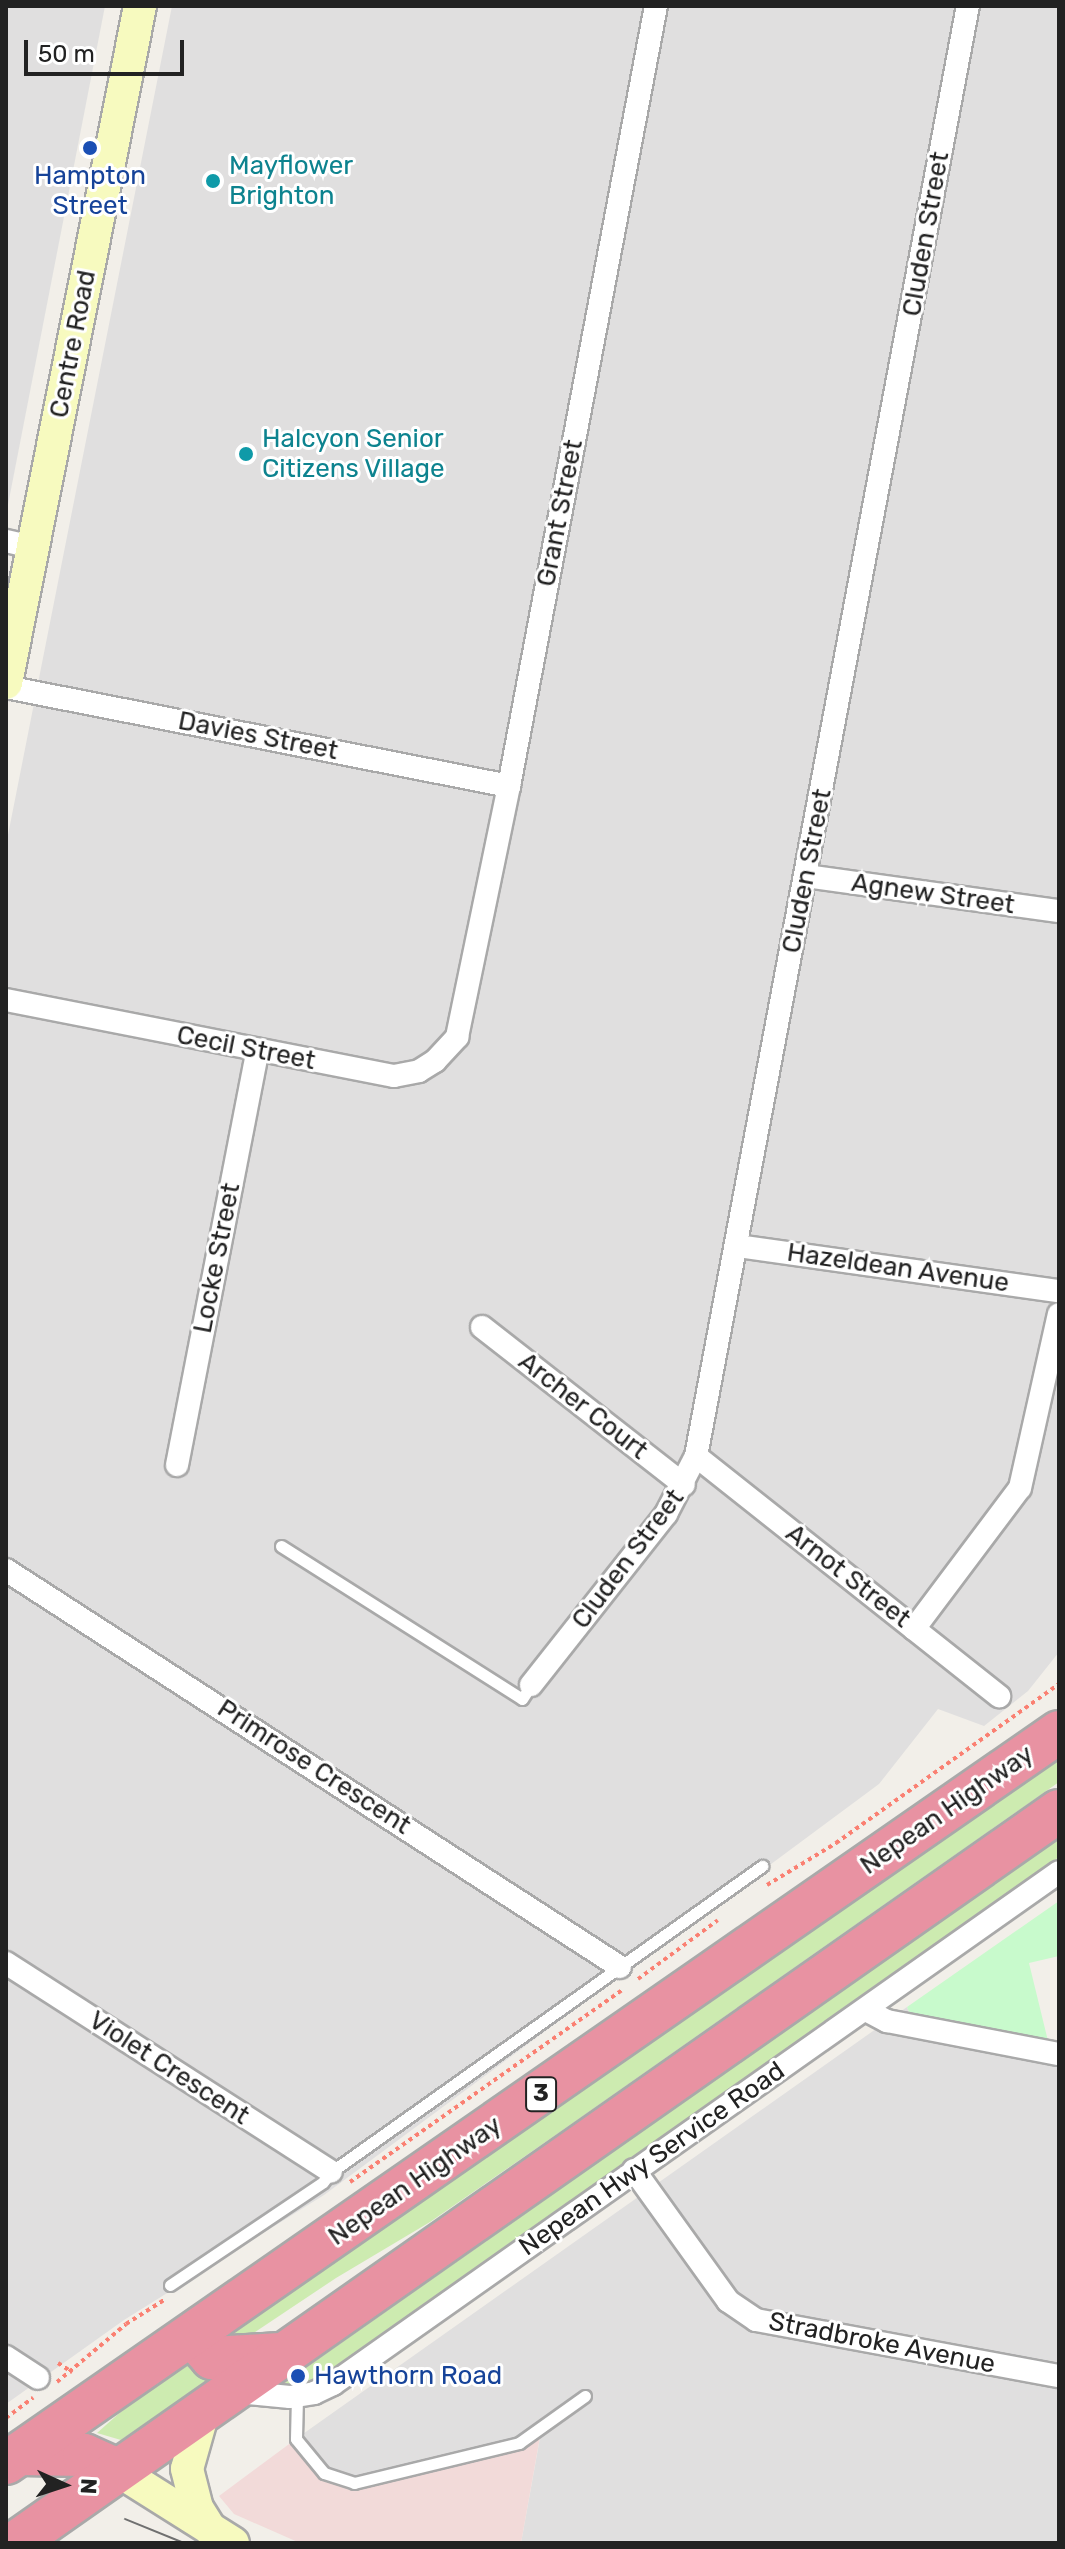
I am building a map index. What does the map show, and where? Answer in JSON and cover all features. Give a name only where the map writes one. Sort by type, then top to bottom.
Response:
[{"type":"highway","name":"Nepean Highway","points":[[11,2445],[201,2328],[1059,1732]]},
{"type":"highway","name":"3","points":[[21,2542],[117,2470],[1059,1811]]},
{"type":"highway","points":[[201,2328],[205,2350],[212,2358],[282,2354]]},
{"type":"highway","points":[[11,2445],[84,2455],[117,2470]]},
{"type":"main road","name":"Centre Road","points":[[6,685],[20,544],[140,6]]},
{"type":"main road","points":[[216,2401],[187,2469],[197,2508],[222,2536]]},
{"type":"main road","points":[[117,2470],[222,2536]]},
{"type":"street","name":"Grant Street","points":[[463,1021],[656,6]]},
{"type":"street","name":"Cluden Street","points":[[531,1685],[666,1514],[684,1485],[696,1456],[968,6]]},
{"type":"street","name":"Davies Street","points":[[6,685],[509,786]]},
{"type":"street","name":"Agnew Street","points":[[806,876],[1059,911]]},
{"type":"street","name":"Cecil Street","points":[[6,1000],[382,1074],[405,1075],[419,1071],[447,1051],[463,1021]]},
{"type":"street","name":"Locke Street","points":[[177,1465],[258,1050]]},
{"type":"street","name":"Hazeldean Avenue","points":[[737,1246],[1059,1291]]},
{"type":"street","points":[[914,1629],[1020,1488],[1059,1314]]},
{"type":"street","name":"Archer Court","points":[[482,1327],[684,1485]]},
{"type":"street","name":"Arnot Street","points":[[696,1456],[999,1696]]},
{"type":"street","name":"Primrose Crescent","points":[[6,1570],[620,1967]]},
{"type":"street","name":"Nepean Hwy Service Road","points":[[216,2401],[297,2397],[333,2384],[1059,1872]]},
{"type":"street","name":"Violet Crescent","points":[[6,1963],[338,2179]]},
{"type":"street","points":[[866,2010],[887,2021],[1059,2054]]},
{"type":"street","name":"Stradbroke Avenue","points":[[634,2170],[728,2301],[756,2320],[1059,2376]]},
{"type":"street","points":[[6,2357],[45,2385]]},
{"type":"lane","points":[[281,1546],[522,1699],[531,1685]]},
{"type":"lane","points":[[173,2289],[323,2182],[338,2179],[620,1967],[762,1866]]},
{"type":"lane","points":[[297,2397],[296,2439],[324,2473],[354,2483],[519,2443],[585,2396]]},
{"type":"path","points":[[758,1890],[836,1843],[1059,1684]]},
{"type":"path","points":[[338,2179],[727,1913]]},
{"type":"path","points":[[11,2445],[45,2385],[72,2372],[126,2324],[173,2289]]},
{"type":"path","points":[[58,2363],[72,2372]]},
{"type":"shaded area","points":[[6,6],[105,6],[6,515]]},
{"type":"shaded area","points":[[172,6],[1059,6],[1059,1652],[1028,1691],[984,1726],[938,1709],[879,1784],[324,2195],[124,2320],[6,2404],[6,845]]},
{"type":"shaded area","points":[[907,2007],[909,2012],[1059,2043],[1059,2543],[521,2543],[543,2421],[516,2440],[354,2478],[326,2467],[300,2436]]},
{"type":"shaded area","points":[[543,2420],[521,2543],[300,2543],[234,2514],[219,2496],[300,2436],[326,2467],[354,2478],[516,2440]]},
{"type":"green space","points":[[1059,1757],[1059,1782],[570,2125],[430,2222],[336,2278],[243,2340],[217,2342]]},
{"type":"green space","points":[[1059,1838],[1059,1857],[334,2374],[303,2387],[277,2388]]},
{"type":"green space","points":[[1059,1901],[1059,1956],[1029,1963],[1048,2041],[919,2018],[909,2012],[907,2007]]},
{"type":"green space","points":[[194,2359],[212,2377],[206,2382],[121,2440],[97,2433],[133,2401]]},
{"type":"tram line","points":[[125,2519],[184,2543]]},
{"type":"place","name":"Hampton Street","points":[[90,148]]},
{"type":"place","name":"Mayflower Brighton","points":[[213,181]]},
{"type":"place","name":"Halcyon Senior Citizens Village","points":[[246,454]]},
{"type":"place","name":"Hawthorn Road","points":[[298,2376]]}]
